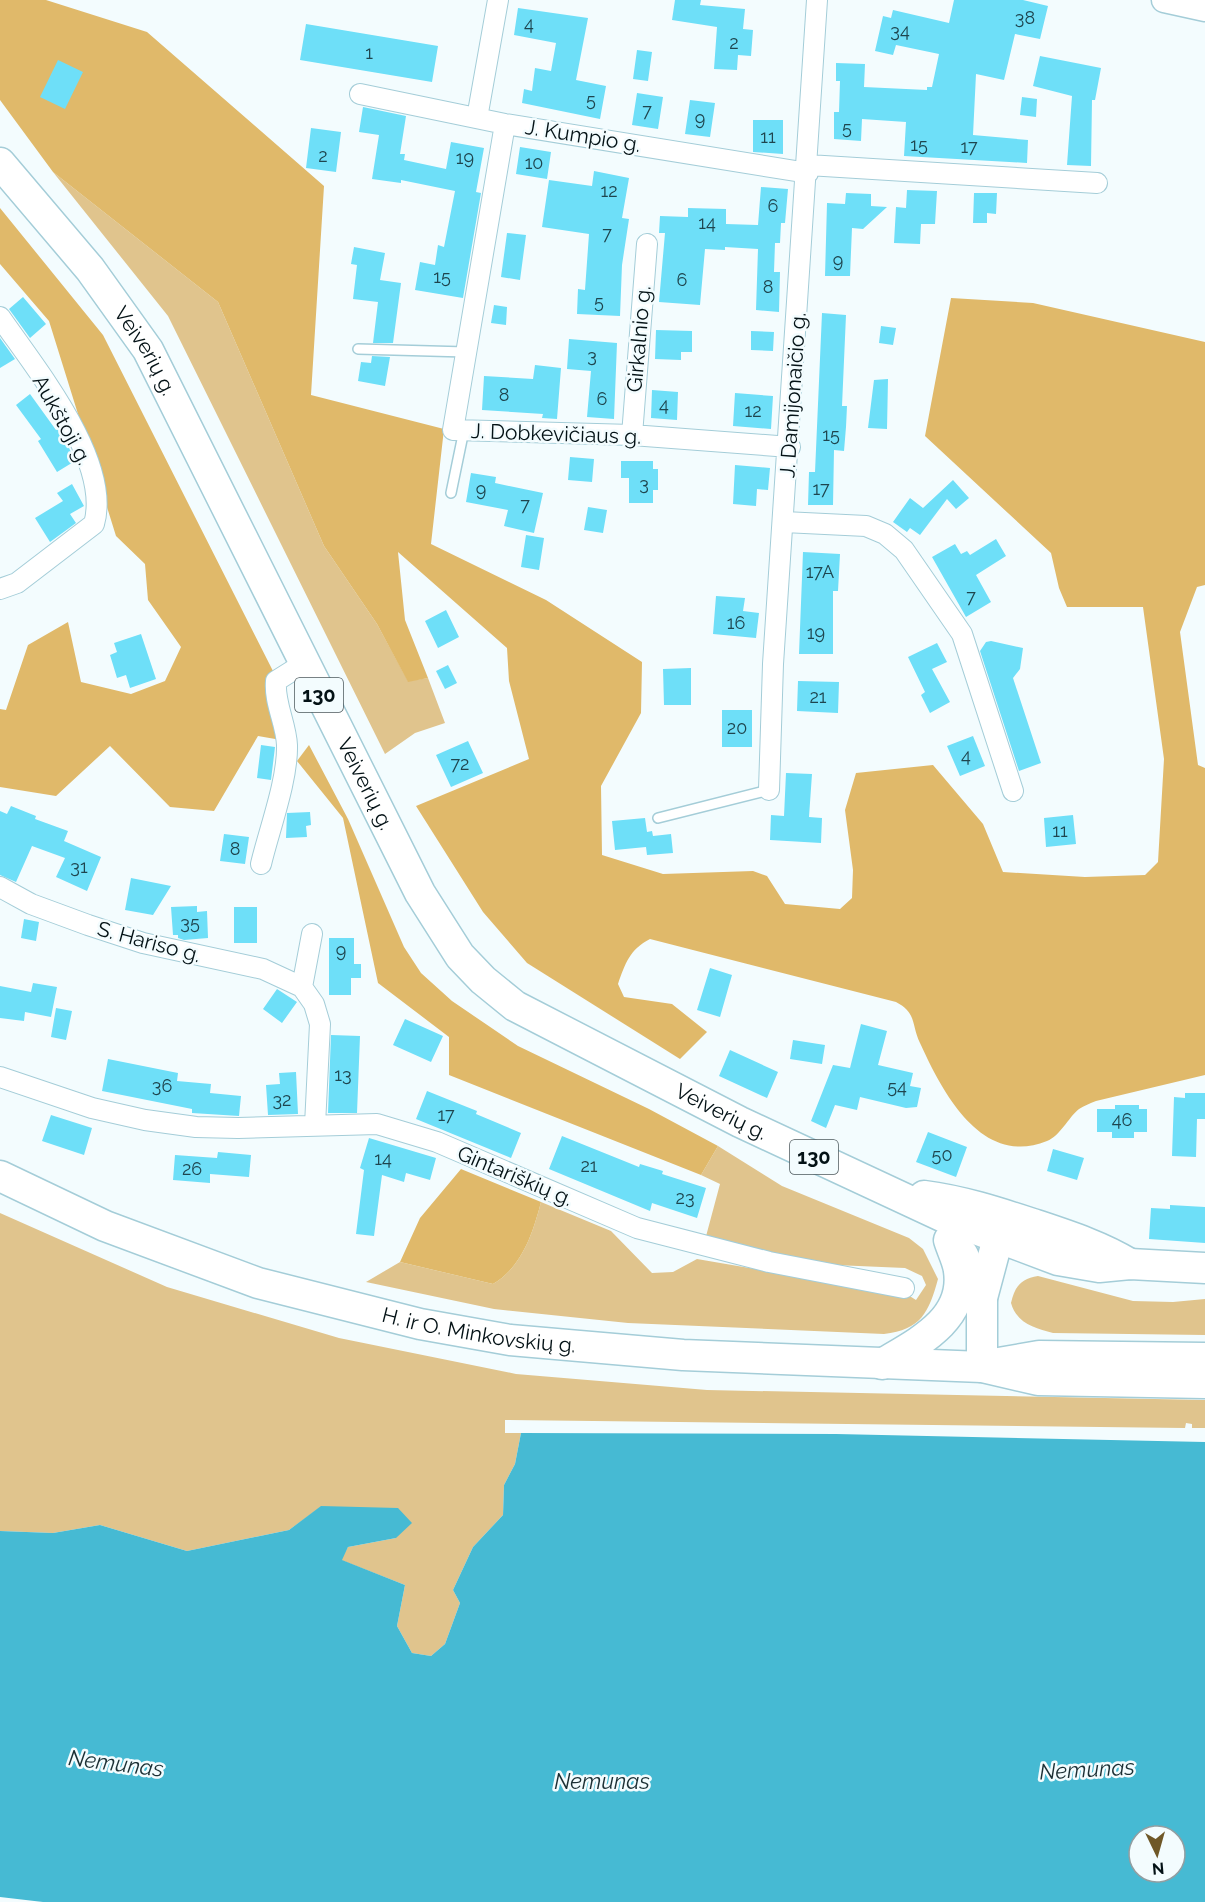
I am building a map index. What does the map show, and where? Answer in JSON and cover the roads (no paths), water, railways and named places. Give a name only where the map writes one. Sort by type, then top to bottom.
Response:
[{"type":"main road","name":"Veiverių g.","points":[[0,163],[90,269],[148,350],[303,664],[440,929],[483,980],[515,1006],[558,1030],[740,1122],[888,1192],[998,1238],[1070,1264],[1099,1267],[1130,1264],[1205,1268]]},
{"type":"main road","name":"H. ir O. Minkovskių g.","points":[[0,1176],[105,1226],[258,1283],[420,1324],[510,1340],[608,1351],[882,1364],[982,1366],[1039,1356],[1205,1358]]},
{"type":"main road","name":"Veiverių g.","points":[[888,1192],[955,1200],[1103,1248],[1130,1264]]},
{"type":"main road","points":[[888,1192],[960,1250],[970,1267],[982,1298]]},
{"type":"main road","points":[[955,1200],[998,1238],[982,1298],[982,1366]]},
{"type":"main road","points":[[882,1364],[930,1335],[947,1317],[960,1283],[959,1269],[949,1240]]},
{"type":"main road","name":"H. ir O. Minkovskių g.","points":[[982,1366],[1038,1380],[1205,1383]]},
{"type":"street","points":[[477,118],[498,0]]},
{"type":"street","name":"J. Damijonaičio g.","points":[[770,790],[773,664],[790,447],[817,0]]},
{"type":"street","points":[[1164,0],[1205,9]]},
{"type":"street","name":"J. Kumpio g.","points":[[360,93],[505,124],[808,169],[1097,183]]},
{"type":"street","name":"J. Dobkevičiaus g.","points":[[505,124],[453,430],[632,435],[790,447]]},
{"type":"street","name":"Girkalnio g.","points":[[632,435],[647,243]]},
{"type":"street","name":"Aukštoji g.","points":[[0,317],[62,410],[86,454],[99,509],[94,524],[17,583],[0,589]]},
{"type":"street","points":[[784,522],[866,526],[885,534],[904,550],[962,634],[1012,790]]},
{"type":"street","points":[[261,864],[286,768],[287,744],[275,693],[276,681],[303,664]]},
{"type":"street","name":"S. Hariso g.","points":[[0,887],[31,904],[121,936],[263,969],[302,987]]},
{"type":"street","points":[[0,1077],[92,1108],[145,1120],[196,1127],[315,1125],[320,1024],[314,1004],[302,987],[312,934]]},
{"type":"street","name":"Gintariškių g.","points":[[315,1125],[377,1124],[438,1142],[637,1228],[758,1260],[904,1288]]},
{"type":"lane","points":[[358,349],[466,352]]},
{"type":"lane","points":[[451,493],[464,430]]},
{"type":"lane","points":[[658,818],[770,790]]},
{"type":"water","name":"Nemunas","points":[[521,1433],[836,1434],[1205,1442],[1205,1902],[43,1902],[0,1897],[0,1531],[53,1533],[100,1525],[187,1551],[289,1530],[321,1506],[398,1508],[412,1523],[396,1538],[348,1547],[342,1560],[405,1585],[397,1626],[412,1653],[431,1656],[445,1644],[460,1603],[453,1590],[473,1547],[503,1515],[504,1485],[515,1464]]}]
